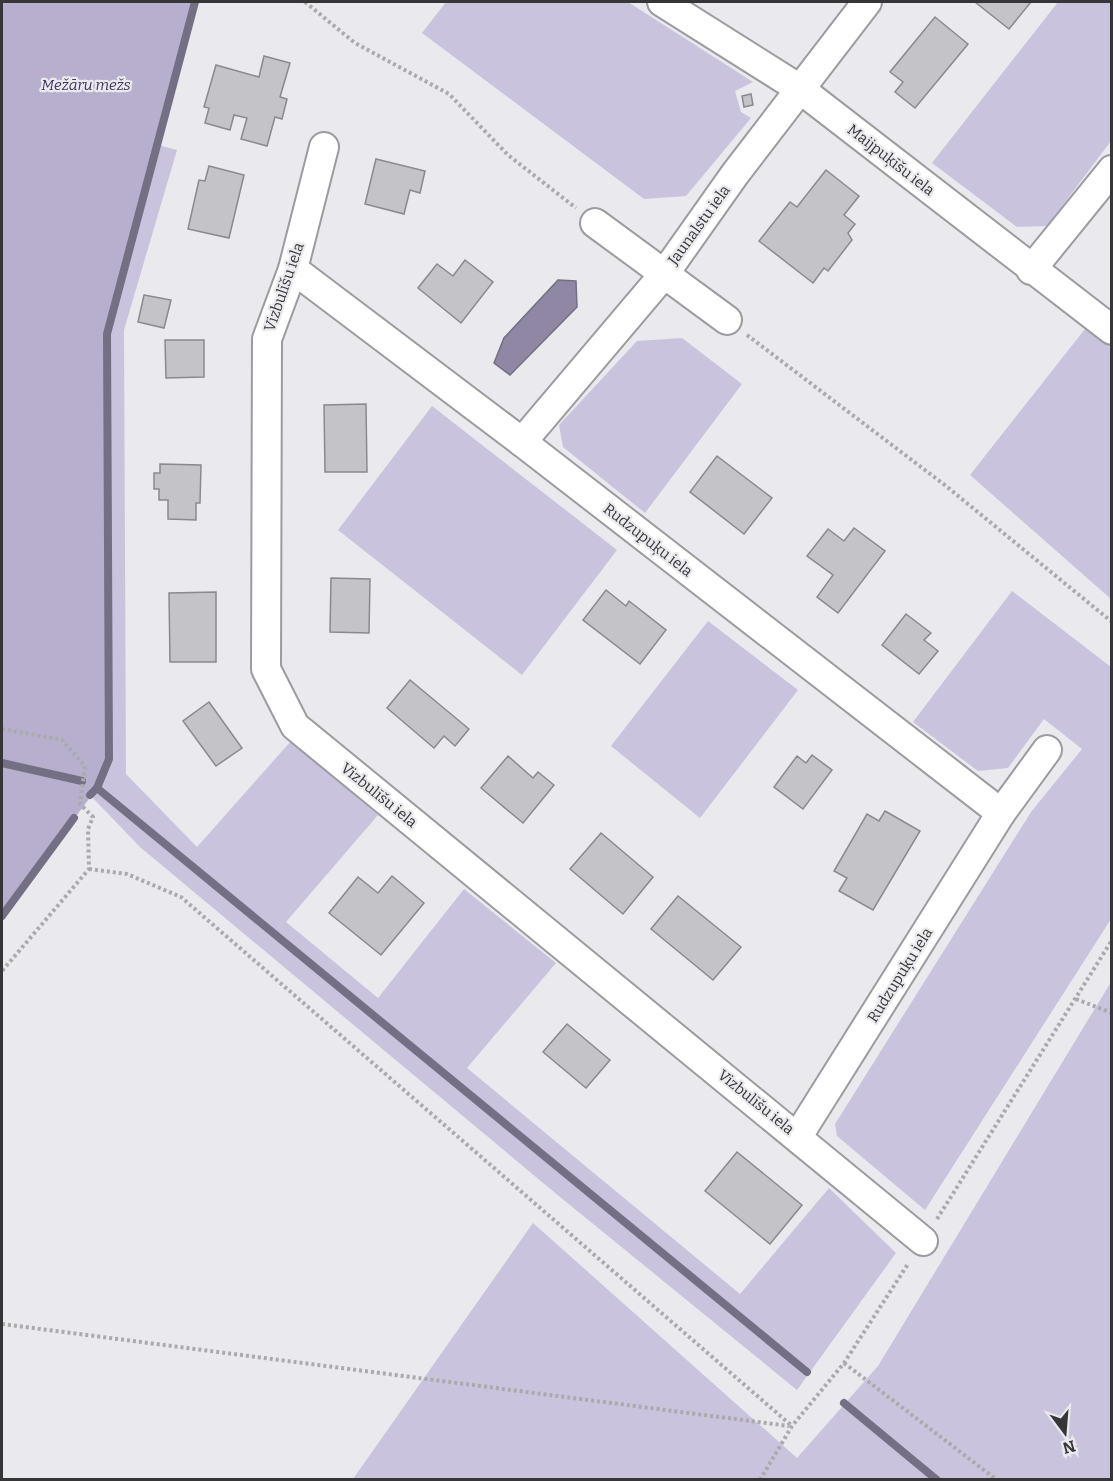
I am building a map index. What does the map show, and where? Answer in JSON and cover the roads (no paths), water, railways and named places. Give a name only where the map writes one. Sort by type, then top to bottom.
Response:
[{"type":"street","name":"Maijpuķīšu iela","points":[[662,2],[800,89],[1031,270],[1112,330]]},
{"type":"street","name":"Jaunalstu iela","points":[[522,442],[665,273],[867,2]]},
{"type":"street","name":"Vizbulīšu iela","points":[[324,147],[293,269],[267,339],[266,669],[295,726],[923,1241]]},
{"type":"street","points":[[1031,270],[1112,170]]},
{"type":"street","points":[[595,223],[728,320]]},
{"type":"street","name":"Rudzupuķu iela","points":[[293,269],[522,442],[1001,813]]},
{"type":"street","name":"Rudzupuķu iela","points":[[798,1137],[1001,813],[1047,750]]},
{"type":"waterway","points":[[90,795],[97,788],[109,759],[107,334],[195,2]]},
{"type":"waterway","points":[[2,763],[82,781]]},
{"type":"waterway","points":[[97,788],[807,1372]]},
{"type":"waterway","points":[[2,916],[74,818]]},
{"type":"waterway","points":[[844,1403],[937,1480]]},
{"type":"park label","name":"Mežāru mežs","points":[[86,85]]}]
